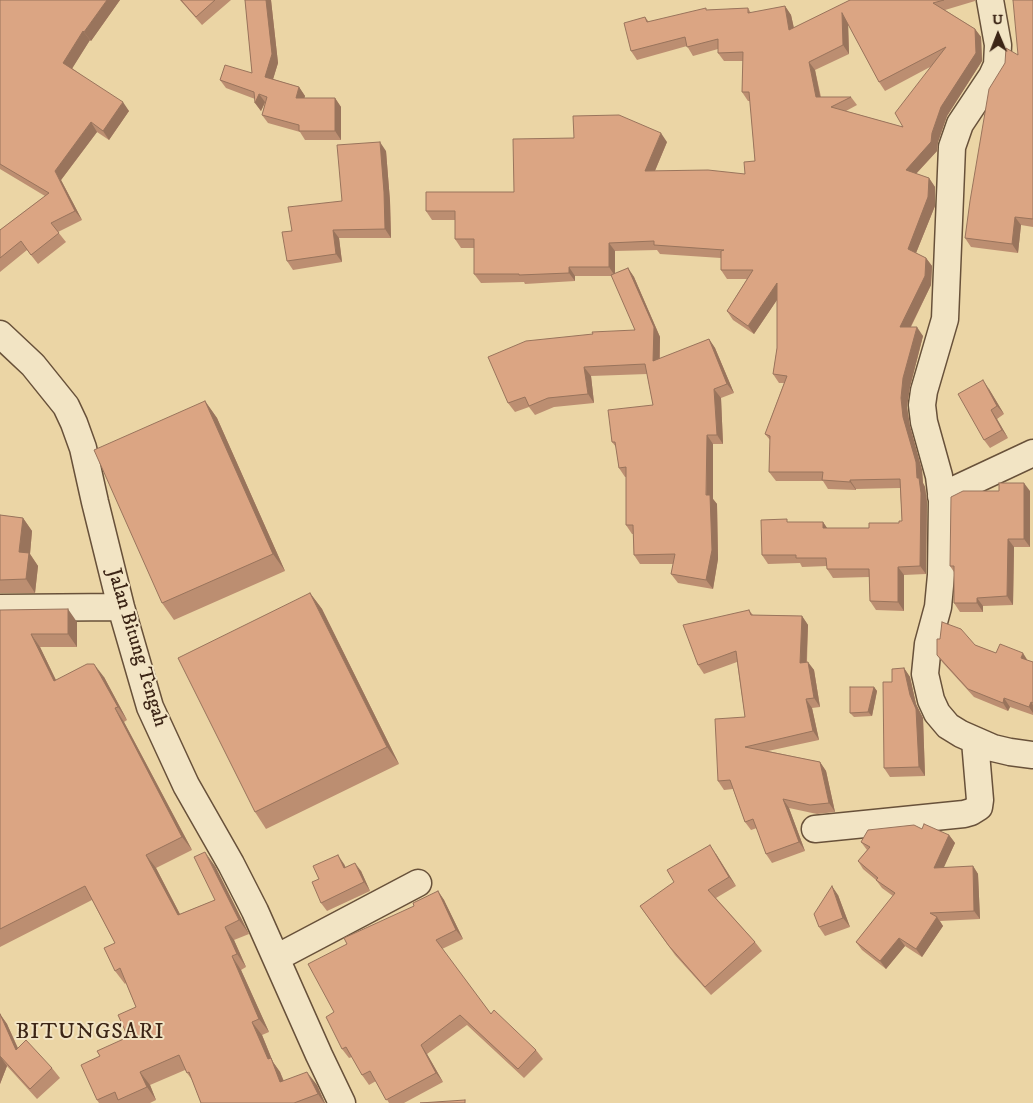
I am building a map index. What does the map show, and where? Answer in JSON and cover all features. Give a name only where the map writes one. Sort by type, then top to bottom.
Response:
[{"type":"street","points":[[990,0],[998,45],[997,65],[992,76],[960,124],[952,147],[945,319],[924,391],[922,405],[924,422],[939,476],[942,575],[938,607],[928,644],[925,674],[928,691],[937,713],[948,726],[975,741],[994,748],[1033,755]]},
{"type":"street","name":"Jalan Bitung Tengah","points":[[0,334],[33,365],[66,406],[74,423],[83,448],[94,502],[121,607],[140,678],[150,707],[186,785],[231,864],[342,1103]]},
{"type":"street","points":[[941,496],[1033,453]]},
{"type":"street","points":[[0,608],[121,607]]},
{"type":"street","points":[[815,829],[971,812],[979,807],[980,800],[975,741]]},
{"type":"street","points":[[276,958],[418,883]]},
{"type":"building","points":[[0,0],[107,0],[83,31],[63,63],[123,102],[103,131],[91,122],[55,171],[75,211],[51,223],[59,233],[31,255],[21,241],[0,258],[0,230],[49,193],[0,164]]},
{"type":"building","points":[[181,0],[215,0],[196,17]]},
{"type":"building","points":[[245,0],[266,0],[272,54],[265,77],[299,87],[296,98],[335,98],[335,131],[299,131],[299,125],[262,115],[267,97],[259,94],[255,103],[254,92],[220,80],[225,65],[252,73]]},
{"type":"building","points":[[850,0],[944,0],[933,3],[975,29],[976,53],[941,107],[932,133],[931,142],[906,170],[929,178],[928,197],[908,249],[926,258],[925,276],[900,327],[917,327],[903,378],[901,398],[903,417],[916,462],[917,478],[919,478],[921,493],[920,566],[898,567],[898,602],[870,601],[869,569],[827,569],[826,558],[796,558],[796,555],[762,555],[761,520],[787,519],[787,522],[823,522],[823,528],[869,528],[869,523],[899,523],[899,521],[902,521],[900,479],[850,480],[850,482],[822,480],[823,472],[769,472],[770,436],[765,434],[787,376],[773,374],[777,348],[777,283],[748,326],[727,311],[753,270],[721,270],[721,251],[724,250],[654,245],[654,241],[609,243],[609,267],[569,267],[569,273],[474,274],[474,239],[455,239],[455,211],[426,211],[426,192],[514,192],[513,139],[574,138],[573,116],[619,115],[661,133],[645,171],[708,170],[745,174],[744,162],[755,161],[749,92],[742,92],[743,52],[718,53],[718,39],[687,47],[685,37],[631,51],[624,23],[645,17],[647,22],[706,8],[706,10],[748,8],[748,13],[785,6],[789,30]],"holes":[[[842,13],[879,82],[946,47],[895,113],[903,127],[831,107],[851,97],[816,97],[809,62],[843,45]]]},
{"type":"building","points":[[1013,0],[1033,0],[1033,219],[1015,217],[1012,244],[965,238],[989,89],[1005,63],[1006,48],[1018,55]]},
{"type":"building","points":[[380,142],[385,229],[333,230],[336,254],[287,261],[282,232],[292,231],[288,207],[342,201],[337,145]]},
{"type":"building","points":[[628,268],[654,327],[653,361],[709,339],[727,384],[714,389],[717,435],[707,435],[706,495],[710,495],[712,550],[706,580],[671,574],[675,554],[634,555],[633,525],[626,525],[626,467],[619,468],[615,442],[612,442],[608,410],[653,405],[645,364],[584,367],[588,394],[548,398],[529,406],[525,397],[508,403],[488,357],[526,341],[593,334],[592,332],[635,330],[611,275]]},
{"type":"building","points":[[983,380],[997,406],[991,410],[1002,430],[984,440],[958,394]]},
{"type":"building","points":[[205,401],[273,554],[162,603],[94,450]]},
{"type":"building","points":[[999,483],[1024,483],[1024,539],[1008,539],[1007,596],[977,598],[977,603],[954,603],[954,566],[950,566],[951,497],[963,491],[999,491]]},
{"type":"building","points":[[0,515],[23,518],[19,552],[29,553],[26,579],[0,580]]},
{"type":"building","points":[[310,593],[387,747],[255,812],[178,658]]},
{"type":"building","points":[[68,609],[68,634],[31,634],[54,681],[87,664],[94,664],[118,707],[115,708],[182,837],[146,855],[178,915],[215,900],[194,857],[205,852],[239,920],[225,927],[237,954],[232,956],[259,1019],[252,1022],[268,1059],[271,1058],[280,1082],[307,1072],[318,1094],[294,1103],[201,1103],[189,1072],[187,1073],[179,1055],[140,1072],[147,1087],[118,1100],[115,1092],[97,1100],[81,1065],[100,1056],[97,1051],[128,1037],[118,1015],[136,1007],[120,968],[115,971],[104,948],[115,943],[85,886],[0,929],[0,610]]},
{"type":"building","points":[[749,610],[751,615],[802,616],[800,663],[808,662],[814,698],[806,699],[813,731],[745,747],[820,762],[829,803],[810,805],[783,799],[799,842],[766,854],[753,819],[745,822],[730,780],[718,781],[715,719],[745,717],[736,651],[698,665],[683,625]]},
{"type":"building","points":[[942,622],[961,629],[975,645],[996,653],[1000,644],[1023,653],[1021,658],[1033,662],[1033,703],[1031,702],[1029,707],[1004,698],[1003,703],[968,689],[937,655],[937,639],[940,639]]},
{"type":"building","points":[[904,668],[910,695],[916,709],[919,767],[884,768],[883,682],[892,682],[892,669]]},
{"type":"building","points":[[850,687],[874,687],[868,712],[850,713]]},
{"type":"building","points":[[924,824],[949,835],[934,868],[973,866],[974,911],[930,913],[937,917],[916,949],[899,938],[880,961],[856,942],[895,893],[876,880],[878,878],[858,861],[870,847],[861,842],[868,830],[914,825],[922,829]]},
{"type":"building","points":[[710,845],[729,877],[708,890],[755,942],[705,987],[669,946],[640,906],[674,882],[667,870]]},
{"type":"building","points":[[338,855],[344,868],[355,863],[364,882],[321,903],[312,882],[319,879],[313,866]]},
{"type":"building","points":[[832,886],[843,918],[819,927],[814,914]]},
{"type":"building","points":[[438,891],[456,930],[436,940],[491,1014],[494,1010],[536,1050],[518,1069],[460,1015],[421,1045],[436,1073],[386,1100],[370,1071],[362,1075],[346,1047],[342,1049],[326,1017],[334,1012],[308,964],[347,944],[344,938],[414,906],[413,903]]},
{"type":"building","points":[[0,1014],[16,1050],[26,1040],[52,1068],[30,1089],[0,1056]]},
{"type":"building","points":[[465,1100],[465,1103],[420,1103]]},
{"type":"district","name":"BITUNGSARI","points":[[90,1033]]}]
